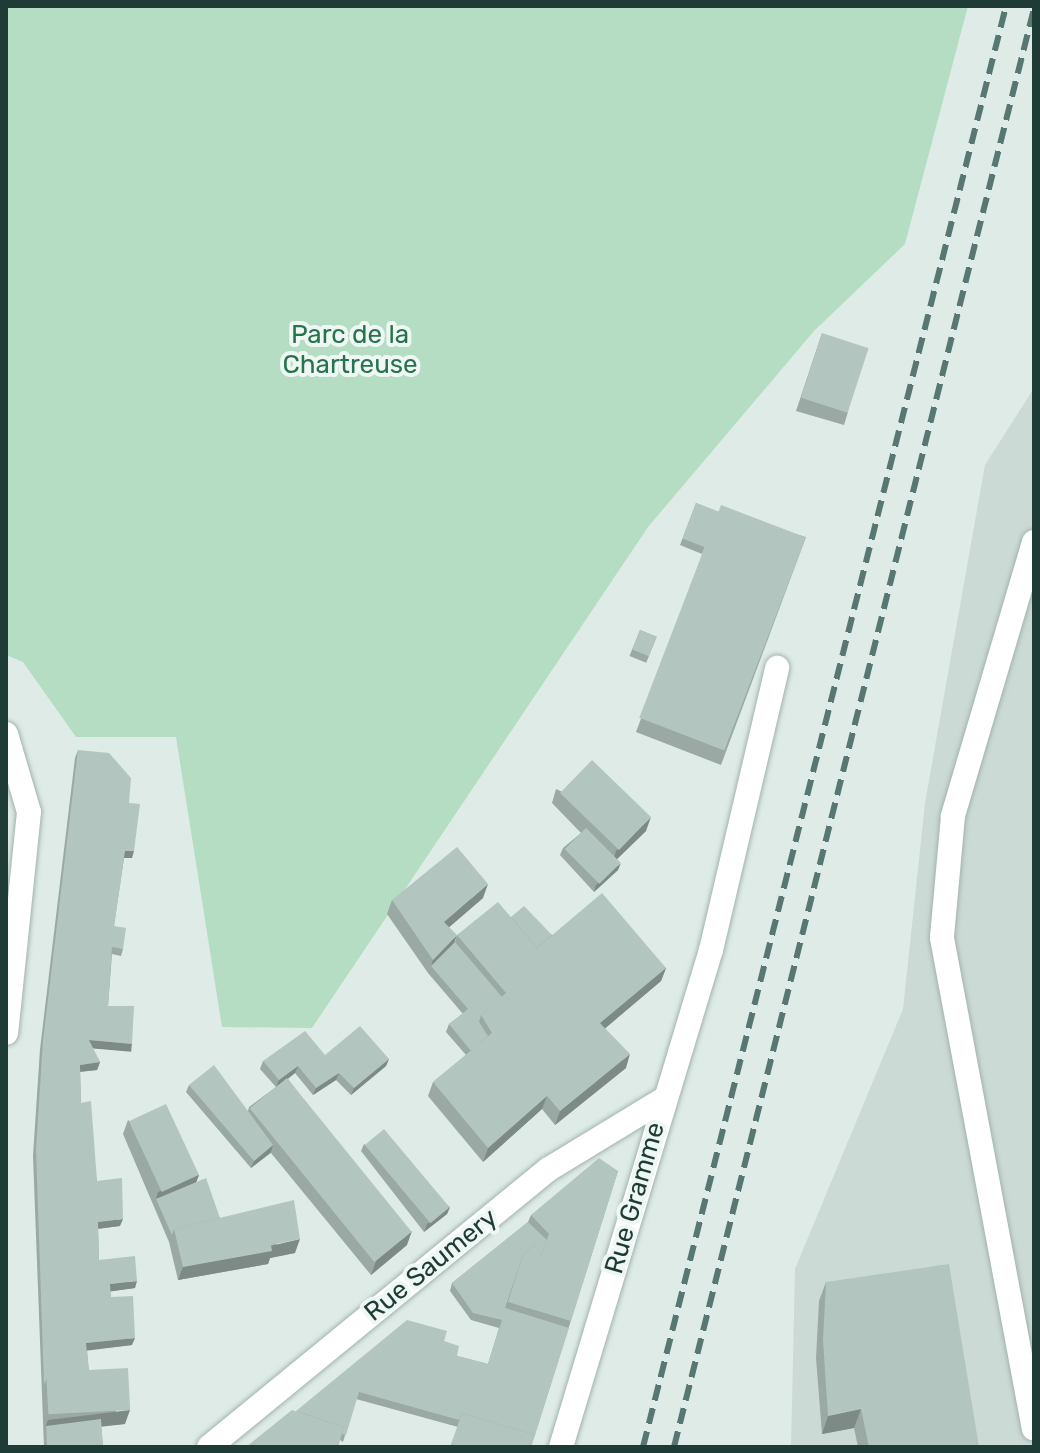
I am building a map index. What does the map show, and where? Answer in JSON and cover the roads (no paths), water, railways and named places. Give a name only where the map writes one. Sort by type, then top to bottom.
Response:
[{"type":"street","points":[[1034,542],[953,816],[942,938],[1034,1428]]},
{"type":"street","name":"Rue Gramme","points":[[561,1447],[711,950],[777,668]]},
{"type":"street","points":[[6,734],[29,812],[6,1033]]},
{"type":"street","name":"Rue Saumery","points":[[209,1447],[549,1169],[664,1099]]},
{"type":"railway","points":[[643,1447],[1006,6]]},
{"type":"railway","points":[[674,1447],[1034,9]]},
{"type":"park label","name":"Parc de la Chartreuse","points":[[350,350]]}]
